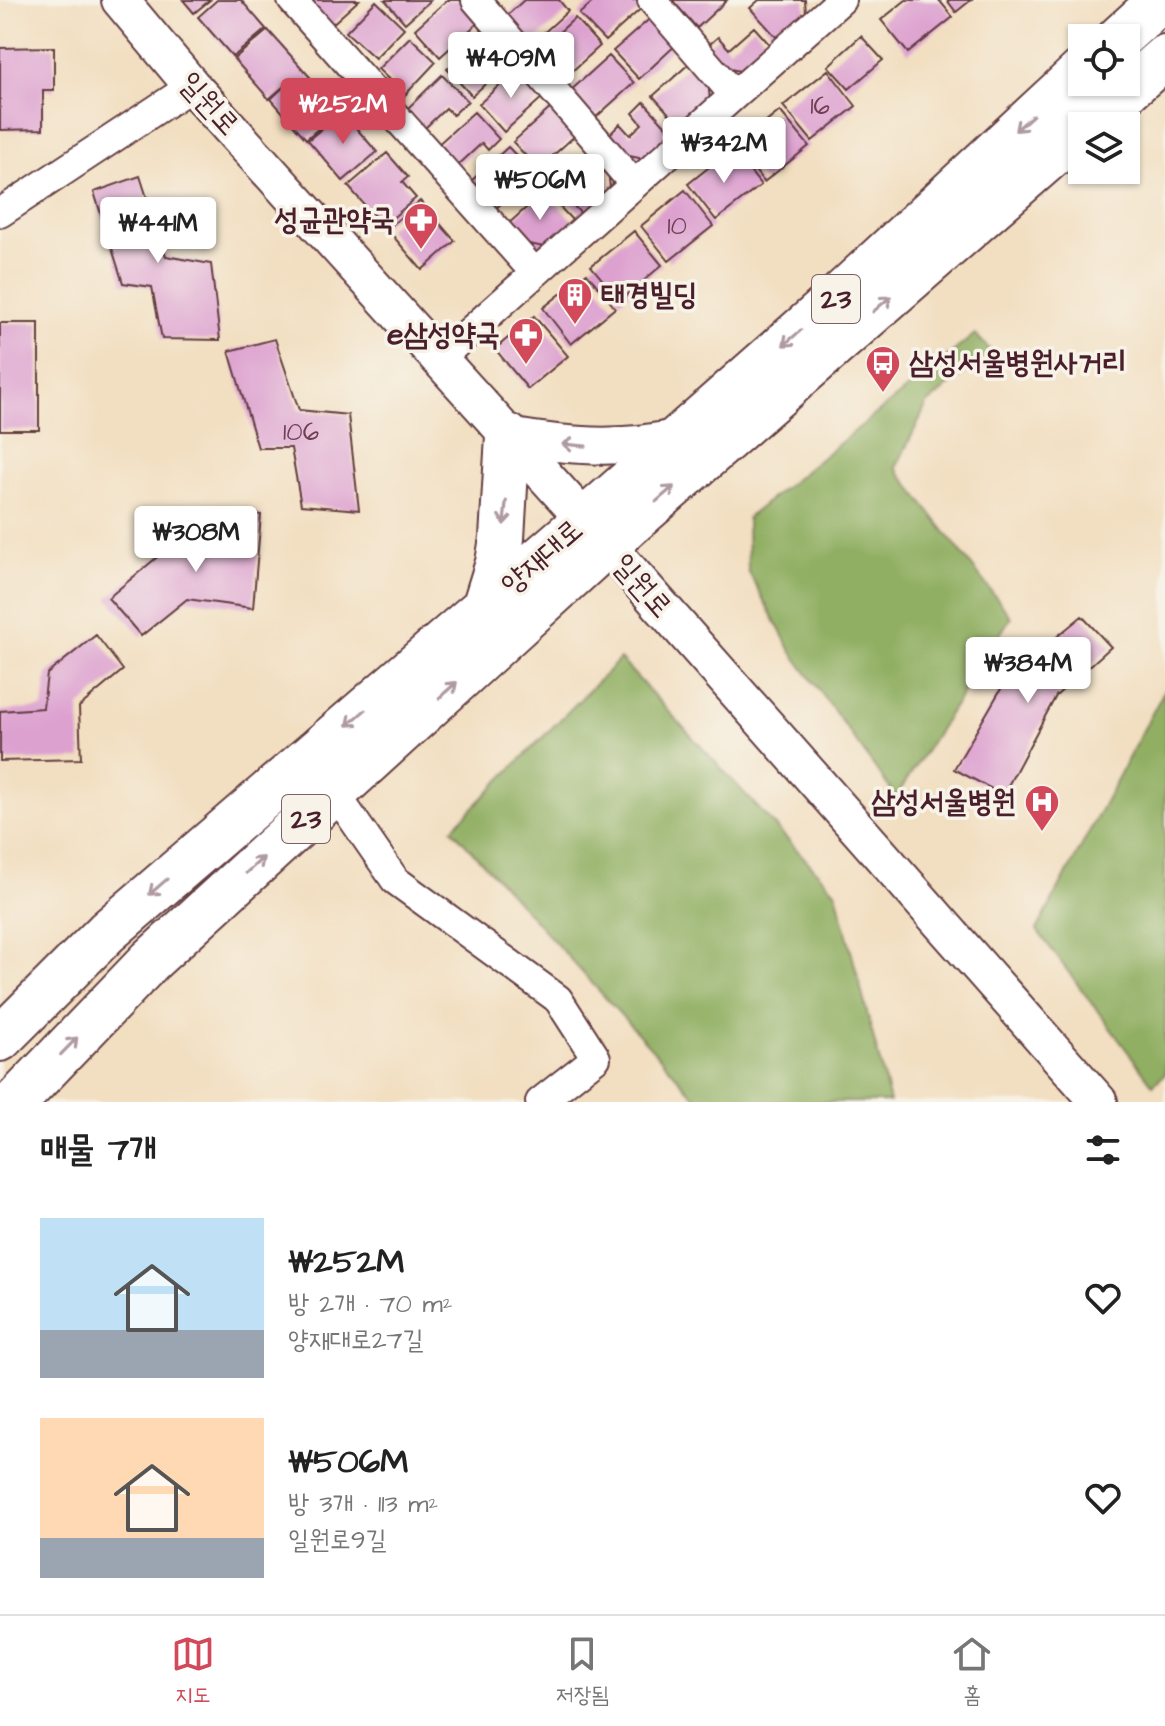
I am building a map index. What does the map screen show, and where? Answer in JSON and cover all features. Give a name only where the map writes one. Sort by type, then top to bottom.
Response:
[{"type":"main road","points":[[1134,24],[1161,0]]},
{"type":"main road","name":"양재대로","points":[[1102,112],[1165,57]]},
{"type":"main road","name":"양재대로","points":[[15,1102],[150,961],[335,793],[595,533],[679,437],[836,299],[1068,84]]},
{"type":"main road","name":"양재대로","points":[[0,1039],[107,932],[484,608],[595,533],[1068,141]]},
{"type":"main road","points":[[484,608],[502,538],[508,436]]},
{"type":"street","name":"일원로","points":[[120,0],[192,86],[595,533],[1099,1102]]},
{"type":"street","points":[[292,0],[535,273]]},
{"type":"street","points":[[476,0],[634,184]]},
{"type":"street","points":[[652,0],[734,95]]},
{"type":"street","points":[[439,359],[839,1]]},
{"type":"street","points":[[0,213],[192,86]]},
{"type":"street","points":[[508,436],[589,446],[660,442],[679,437]]},
{"type":"street","points":[[335,793],[395,880],[558,999],[596,1058],[540,1102]]},
{"type":"green space","points":[[975,334],[991,351],[927,404],[896,468],[1011,617],[896,797],[791,651],[748,571],[747,518]]},
{"type":"green space","points":[[620,659],[836,892],[890,1102],[700,1102],[452,829]]},
{"type":"green space","points":[[1165,689],[1165,1074],[1153,1085],[1037,930]]},
{"type":"building","points":[[183,0],[210,0],[194,13]]},
{"type":"building","points":[[217,0],[241,0],[266,29],[233,57],[198,17]]},
{"type":"building","points":[[305,0],[359,0],[329,27]]},
{"type":"building","points":[[385,0],[431,0],[405,23]]},
{"type":"building","points":[[447,0],[460,0],[480,21],[440,57],[415,29]]},
{"type":"building","points":[[524,0],[559,0],[568,11],[528,47],[503,19]]},
{"type":"building","points":[[595,0],[640,0],[645,5],[605,41],[579,14]]},
{"type":"building","points":[[672,0],[727,0],[697,28]]},
{"type":"building","points":[[759,0],[805,0],[806,13],[778,39],[750,8]]},
{"type":"building","points":[[906,0],[939,0],[953,17],[908,53],[881,20]]},
{"type":"building","points":[[947,0],[971,0],[956,12]]},
{"type":"building","points":[[376,1],[404,28],[375,58],[346,32]]},
{"type":"building","points":[[654,15],[679,42],[639,79],[613,51]]},
{"type":"building","points":[[575,18],[600,46],[560,82],[535,54]]},
{"type":"building","points":[[754,27],[770,45],[740,71],[720,67],[704,49],[718,37],[729,49]]},
{"type":"building","points":[[268,30],[340,111],[306,139],[271,99],[290,81],[269,99],[234,59]]},
{"type":"building","points":[[487,33],[512,60],[472,96],[447,69]]},
{"type":"building","points":[[861,36],[883,60],[849,89],[828,66]]},
{"type":"building","points":[[410,37],[436,62],[405,95],[378,69]]},
{"type":"building","points":[[54,47],[54,90],[43,90],[43,129],[0,130],[0,48]]},
{"type":"building","points":[[609,56],[634,83],[594,119],[569,92]]},
{"type":"building","points":[[691,62],[708,80],[710,101],[681,127],[653,96]]},
{"type":"building","points":[[518,68],[544,96],[504,132],[479,104]]},
{"type":"building","points":[[828,70],[856,106],[812,141],[783,106]]},
{"type":"building","points":[[442,75],[468,101],[453,115],[446,108],[425,128],[407,109]]},
{"type":"building","points":[[644,102],[672,133],[644,159],[624,155],[607,137],[620,124],[630,135],[642,124],[633,113]]},
{"type":"building","points":[[553,106],[578,133],[538,169],[513,142]]},
{"type":"building","points":[[780,111],[809,146],[764,182],[736,146]]},
{"type":"building","points":[[342,112],[377,152],[343,181],[308,140]]},
{"type":"building","points":[[474,112],[499,139],[488,150],[482,143],[454,169],[435,147]]},
{"type":"building","points":[[508,147],[534,174],[494,210],[469,183]]},
{"type":"building","points":[[732,149],[761,185],[716,220],[688,184]]},
{"type":"building","points":[[592,150],[608,169],[610,189],[582,215],[554,184]]},
{"type":"building","points":[[387,153],[408,177],[402,182],[416,198],[383,226],[348,186]]},
{"type":"building","points":[[140,176],[166,256],[211,264],[220,340],[162,339],[152,287],[123,283],[94,192]]},
{"type":"building","points":[[685,190],[713,226],[669,261],[641,226]]},
{"type":"building","points":[[545,191],[573,221],[544,247],[524,243],[507,225]]},
{"type":"building","points":[[420,201],[455,241],[422,270],[387,229]]},
{"type":"building","points":[[634,231],[662,265],[620,301],[591,266]]},
{"type":"building","name":"태경빌딩","points":[[587,273],[615,308],[571,344],[543,308]]},
{"type":"building","points":[[534,316],[568,356],[528,389],[495,349]]},
{"type":"building","points":[[0,323],[39,323],[39,430],[0,430]]},
{"type":"building","points":[[275,339],[299,410],[348,415],[359,510],[301,505],[291,448],[258,448],[229,351]]},
{"type":"building","points":[[212,510],[261,515],[253,608],[187,599],[141,636],[108,598],[167,549],[210,551]]},
{"type":"building","points":[[1082,616],[1111,647],[1056,696],[1003,795],[954,769],[1008,677]]},
{"type":"building","points":[[96,635],[123,670],[79,707],[81,759],[0,761],[0,711],[43,708],[47,674]]},
{"type":"place","name":"성균관약국","points":[[421,251]]},
{"type":"place","name":"태경빌딩","points":[[575,326]]},
{"type":"place","name":"e삼성약국","points":[[526,366]]},
{"type":"place","name":"삼성서울병원사거리","points":[[883,394]]},
{"type":"place","name":"삼성서울병원","points":[[1042,833]]}]
